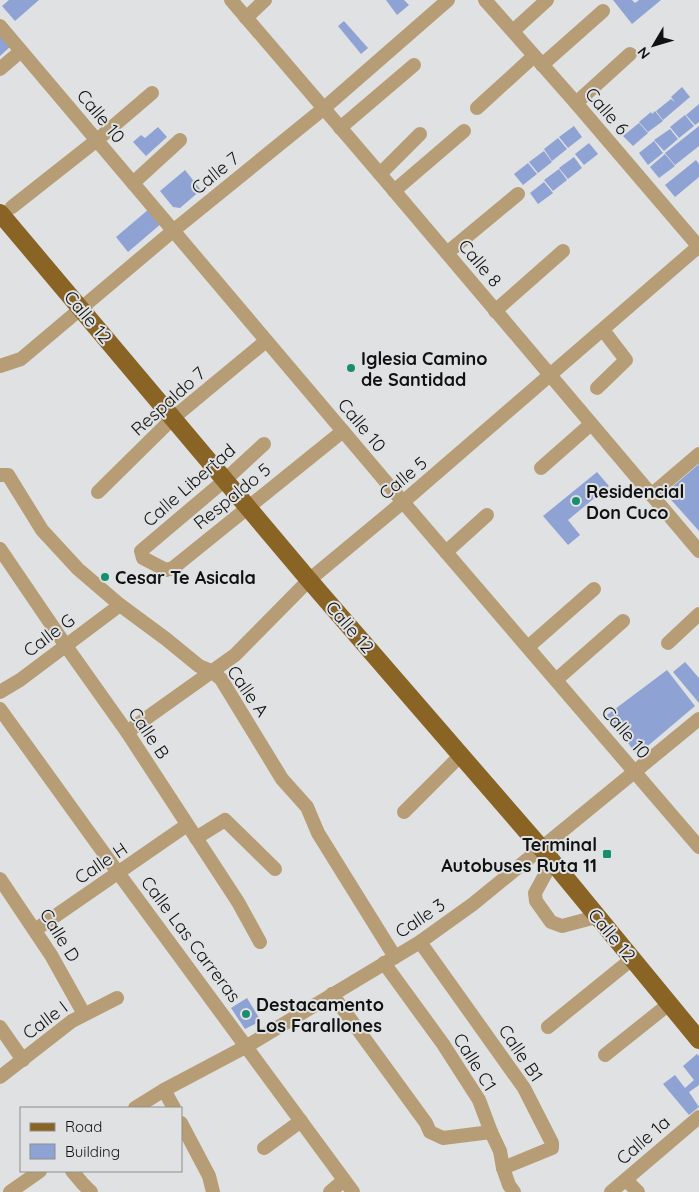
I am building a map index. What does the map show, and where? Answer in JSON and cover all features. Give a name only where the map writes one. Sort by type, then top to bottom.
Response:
[{"type":"main road","name":"Calle 12","points":[[5,219],[309,580],[547,855],[699,1040]]},
{"type":"street","name":"Calle 8","points":[[231,0],[699,551]]},
{"type":"street","points":[[246,18],[265,0]]},
{"type":"street","name":"Calle 7","points":[[0,366],[21,359],[174,230],[324,109],[448,0]]},
{"type":"street","name":"Calle 6","points":[[486,0],[699,247]]},
{"type":"street","points":[[512,31],[547,0]]},
{"type":"street","points":[[477,108],[603,11]]},
{"type":"street","name":"Calle 10","points":[[0,26],[403,502],[699,847]]},
{"type":"street","points":[[0,70],[21,51]]},
{"type":"street","points":[[576,103],[630,54]]},
{"type":"street","points":[[340,128],[414,66]]},
{"type":"street","points":[[5,219],[152,93]]},
{"type":"street","points":[[394,191],[464,131]]},
{"type":"street","points":[[380,174],[420,134]]},
{"type":"street","points":[[133,183],[180,140]]},
{"type":"street","points":[[447,253],[518,194]]},
{"type":"street","name":"Calle 5","points":[[127,732],[235,655],[309,580],[403,502],[699,247]]},
{"type":"street","points":[[496,311],[563,251]]},
{"type":"street","points":[[596,388],[626,360],[602,330]]},
{"type":"street","name":"Respaldo 7","points":[[98,492],[173,418],[266,340]]},
{"type":"street","points":[[541,468],[591,424]]},
{"type":"street","name":"Respaldo 5","points":[[141,555],[143,558],[166,570],[173,568],[343,431]]},
{"type":"street","name":"Calle Libertad","points":[[141,555],[141,551],[225,480],[264,444]]},
{"type":"street","points":[[651,495],[699,454]]},
{"type":"street","name":"Calle A","points":[[0,475],[8,475],[13,481],[42,530],[78,569],[120,605],[199,666],[211,671],[223,681],[282,779],[307,807],[318,832],[390,960]]},
{"type":"street","points":[[446,552],[487,515]]},
{"type":"street","name":"Calle B","points":[[0,549],[127,732],[238,902],[260,942]]},
{"type":"street","points":[[528,647],[594,589]]},
{"type":"street","name":"Calle G","points":[[0,692],[120,605]]},
{"type":"street","points":[[668,643],[699,614]]},
{"type":"street","points":[[556,680],[623,621]]},
{"type":"street","name":"Calle Las Carreras","points":[[0,709],[353,1192]]},
{"type":"street","name":"Calle 3","points":[[137,1107],[164,1090],[248,1046],[420,942],[547,855],[636,772],[699,719]]},
{"type":"street","points":[[404,812],[461,755]]},
{"type":"street","points":[[196,838],[225,820],[275,869]]},
{"type":"street","name":"Calle H","points":[[35,930],[119,874],[187,825]]},
{"type":"street","points":[[547,855],[535,893],[536,901],[551,922],[562,926],[596,917]]},
{"type":"street","name":"Calle D","points":[[0,879],[51,955],[84,1014]]},
{"type":"street","name":"Calle B1","points":[[420,942],[524,1088],[552,1143],[552,1148],[503,1168]]},
{"type":"street","points":[[548,1027],[632,959]]},
{"type":"street","name":"Calle C1","points":[[390,960],[478,1100],[500,1150],[503,1168],[509,1185],[514,1192]]},
{"type":"street","points":[[332,994],[426,1123],[430,1132],[443,1138],[491,1132]]},
{"type":"street","name":"Calle I","points":[[0,1077],[84,1014],[117,998]]},
{"type":"street","points":[[606,1055],[669,1004]]},
{"type":"street","points":[[0,1027],[23,1060]]},
{"type":"street","points":[[164,1090],[173,1107]]},
{"type":"street","name":"Calle 1a","points":[[611,1192],[699,1117]]},
{"type":"street","points":[[264,1148],[301,1121]]},
{"type":"street","points":[[182,1125],[209,1176],[213,1192]]},
{"type":"street","points":[[10,1192],[39,1172]]},
{"type":"street","points":[[73,1172],[91,1192]]},
{"type":"street","points":[[330,1192],[344,1180]]},
{"type":"street","points":[[626,1180],[638,1192]]},
{"type":"building","points":[[9,0],[39,0],[15,21],[2,6]]},
{"type":"building","points":[[386,0],[404,0],[409,5],[397,15]]},
{"type":"building","points":[[613,0],[632,0],[635,3],[639,0],[661,0],[632,24]]},
{"type":"building","points":[[344,21],[368,48],[361,54],[338,26]]},
{"type":"building","points":[[2,35],[12,45],[0,56],[0,37]]},
{"type":"building","points":[[682,87],[690,97],[663,120],[656,111],[671,99],[675,102],[671,97]]},
{"type":"building","points":[[699,104],[699,122],[695,125],[686,115]]},
{"type":"building","points":[[655,111],[663,121],[648,132],[639,122]]},
{"type":"building","points":[[685,115],[694,126],[679,138],[670,127]]},
{"type":"building","points":[[639,123],[648,133],[633,146],[623,136]]},
{"type":"building","points":[[574,126],[582,137],[568,148],[559,137]]},
{"type":"building","points":[[699,126],[699,146],[675,165],[665,153]]},
{"type":"building","points":[[158,127],[167,137],[146,156],[133,142],[141,135],[145,138]]},
{"type":"building","points":[[670,129],[678,139],[664,151],[654,140]]},
{"type":"building","points":[[558,138],[567,149],[552,161],[544,149]]},
{"type":"building","points":[[654,141],[663,153],[648,165],[639,153]]},
{"type":"building","points":[[589,143],[598,154],[584,165],[575,154]]},
{"type":"building","points":[[544,151],[552,162],[538,173],[529,162]]},
{"type":"building","points":[[665,154],[675,166],[659,178],[650,167]]},
{"type":"building","points":[[574,157],[582,168],[568,179],[559,168]]},
{"type":"building","points":[[696,160],[699,164],[699,177],[675,197],[665,185]]},
{"type":"building","points":[[528,163],[537,174],[523,185],[514,174]]},
{"type":"building","points":[[559,169],[567,180],[553,191],[544,180]]},
{"type":"building","points":[[185,170],[201,190],[180,208],[173,207],[160,191]]},
{"type":"building","points":[[544,182],[553,193],[538,204],[530,193]]},
{"type":"building","points":[[149,209],[162,223],[128,252],[116,237]]},
{"type":"building","points":[[699,464],[699,531],[665,493]]},
{"type":"building","name":"Residencial Don Cuco","points":[[597,472],[609,486],[568,520],[580,535],[568,545],[543,516]]},
{"type":"building","points":[[685,662],[699,678],[699,703],[673,672]]},
{"type":"building","points":[[667,670],[695,706],[637,755],[607,715]]},
{"type":"building","name":"Destacamento Los Farallones","points":[[247,998],[261,1021],[245,1029],[231,1008]]},
{"type":"building","points":[[697,1054],[699,1056],[699,1085],[689,1092],[699,1107],[689,1115],[663,1084],[675,1075],[685,1088],[694,1080],[683,1066]]},
{"type":"place","name":"Iglesia Camino de Santidad","points":[[351,368]]},
{"type":"place","name":"Residencial Don Cuco","points":[[576,501]]},
{"type":"place","name":"Cesar Te Asicala","points":[[105,577]]},
{"type":"place","name":"Terminal Autobuses Ruta 11","points":[[607,854]]},
{"type":"place","name":"Destacamento Los Farallones","points":[[246,1014]]}]
